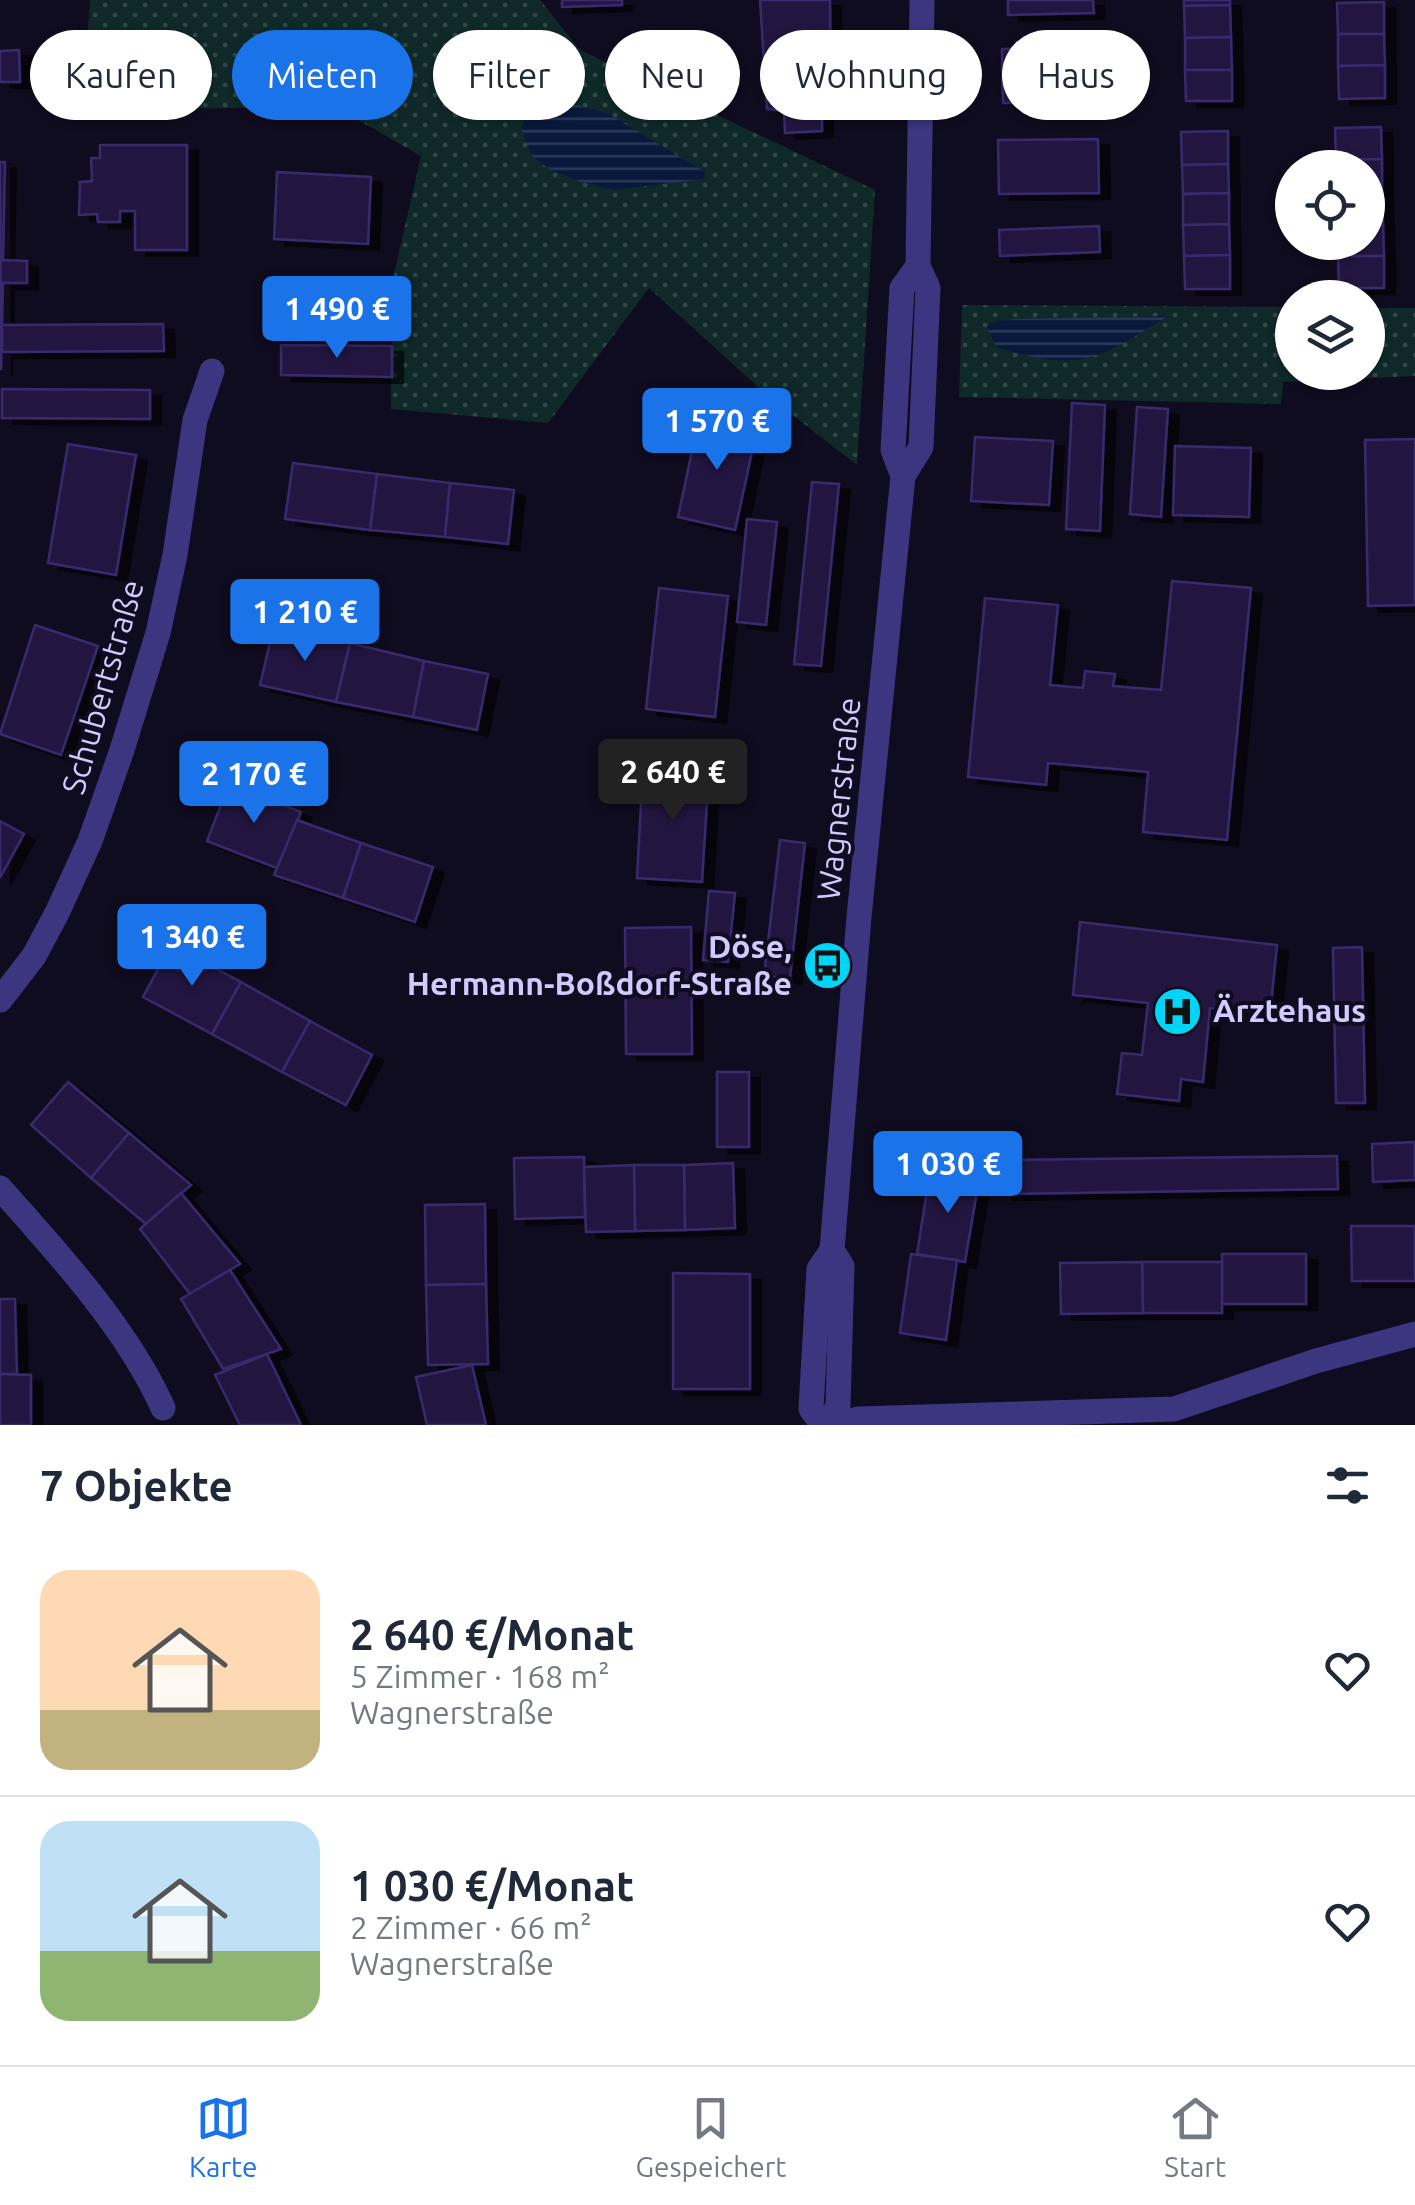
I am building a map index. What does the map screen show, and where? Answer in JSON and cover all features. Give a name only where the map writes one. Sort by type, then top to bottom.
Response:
[{"type":"street","name":"Wagnerstraße","points":[[825,1425],[838,1406],[842,1266],[832,1250],[902,476],[920,448],[928,288],[918,266],[922,0]]},
{"type":"street","name":"Schubertstraße","points":[[0,1000],[34,956],[57,913],[90,841],[122,750],[158,633],[195,420],[212,371]]},
{"type":"street","points":[[0,1188],[121,1335],[148,1374],[162,1419]]},
{"type":"street","points":[[835,1425],[860,1418],[1174,1409],[1316,1360],[1415,1334]]},
{"type":"green space","points":[[90,0],[540,0],[564,30],[433,30],[433,120],[585,120],[585,52],[605,62],[605,120],[728,120],[875,190],[857,465],[767,395],[649,288],[548,423],[391,409],[392,283],[421,156],[358,120],[413,120],[413,30],[232,30],[232,108],[212,108],[212,30],[88,30]]},
{"type":"green space","points":[[962,305],[1275,307],[1275,390],[1282,390],[1281,404],[959,397]]},
{"type":"green space","points":[[1385,308],[1415,308],[1415,376],[1385,377]]},
{"type":"water","points":[[585,107],[605,112],[605,120],[619,120],[705,172],[704,179],[614,190],[581,182],[549,169],[531,155],[521,128],[524,120],[585,120]]},
{"type":"water","points":[[1168,316],[1105,352],[1069,360],[996,347],[987,327],[993,322],[1015,319]]},
{"type":"building","points":[[562,0],[622,0],[622,5],[562,7]]},
{"type":"building","points":[[760,0],[830,0],[830,30],[762,30]]},
{"type":"building","points":[[1008,0],[1093,0],[1094,13],[1008,15]]},
{"type":"building","points":[[1184,0],[1230,0],[1230,5],[1184,6]]},
{"type":"building","points":[[1384,2],[1384,34],[1338,34],[1337,3]]},
{"type":"building","points":[[1230,5],[1231,37],[1185,38],[1184,6]]},
{"type":"building","points":[[1338,34],[1384,34],[1385,65],[1338,66]]},
{"type":"building","points":[[1231,37],[1232,70],[1185,70],[1185,38]]},
{"type":"building","points":[[19,50],[20,82],[0,82],[0,51]]},
{"type":"building","points":[[1385,65],[1385,98],[1339,99],[1338,66]]},
{"type":"building","points":[[1185,70],[1232,70],[1232,101],[1186,101]]},
{"type":"building","points":[[784,120],[822,120],[822,131],[785,133]]},
{"type":"building","points":[[1381,127],[1382,150],[1336,150],[1335,128]]},
{"type":"building","points":[[1228,131],[1228,164],[1182,165],[1181,132]]},
{"type":"building","points":[[1098,139],[1099,193],[999,194],[998,140]]},
{"type":"building","points":[[100,145],[187,145],[187,250],[135,250],[135,211],[120,211],[120,222],[98,222],[97,214],[79,215],[80,182],[92,181],[91,158],[100,158]]},
{"type":"building","points":[[0,162],[5,162],[3,260],[27,261],[27,283],[3,283],[1,370]]},
{"type":"building","points":[[1228,164],[1229,193],[1183,194],[1182,165]]},
{"type":"building","points":[[277,172],[371,177],[368,244],[274,239]]},
{"type":"building","points":[[1229,193],[1229,224],[1183,225],[1183,194]]},
{"type":"building","points":[[1229,224],[1230,255],[1184,256],[1183,225]]},
{"type":"building","points":[[1099,226],[1100,252],[1000,256],[999,230]]},
{"type":"building","points":[[1230,255],[1230,289],[1185,289],[1184,256]]},
{"type":"building","points":[[1338,260],[1384,260],[1384,280],[1339,280]]},
{"type":"building","points":[[288,283],[392,283],[392,312],[288,312]]},
{"type":"building","points":[[163,324],[164,351],[2,352],[2,325]]},
{"type":"building","points":[[281,345],[392,346],[392,377],[281,375]]},
{"type":"building","points":[[2,389],[150,390],[150,419],[2,418]]},
{"type":"building","points":[[1072,403],[1105,405],[1100,531],[1066,529]]},
{"type":"building","points":[[1137,407],[1168,409],[1161,517],[1130,514]]},
{"type":"building","points":[[699,418],[757,429],[735,530],[678,517]]},
{"type":"building","points":[[975,437],[1053,441],[1049,505],[971,501]]},
{"type":"building","points":[[1415,439],[1415,605],[1368,606],[1365,440]]},
{"type":"building","points":[[68,444],[136,455],[116,575],[48,563]]},
{"type":"building","points":[[1175,446],[1251,448],[1249,517],[1173,515]]},
{"type":"building","points":[[293,463],[377,474],[370,530],[285,519]]},
{"type":"building","points":[[377,474],[450,483],[445,537],[370,530]]},
{"type":"building","points":[[812,482],[839,484],[821,666],[794,664]]},
{"type":"building","points":[[450,483],[514,490],[508,544],[445,537]]},
{"type":"building","points":[[747,519],[777,522],[766,625],[737,622]]},
{"type":"building","points":[[1172,581],[1251,588],[1227,840],[1143,832],[1148,772],[1048,763],[1046,785],[968,777],[985,598],[1058,605],[1050,685],[1083,688],[1085,671],[1115,674],[1113,686],[1161,690]]},
{"type":"building","points":[[659,588],[728,596],[715,717],[646,709]]},
{"type":"building","points":[[35,625],[98,646],[61,755],[0,734]]},
{"type":"building","points":[[274,625],[350,643],[336,702],[260,685]]},
{"type":"building","points":[[350,643],[424,661],[413,717],[336,702]]},
{"type":"building","points":[[424,661],[488,674],[477,730],[413,717]]},
{"type":"building","points":[[643,766],[709,770],[702,882],[637,878]]},
{"type":"building","points":[[229,784],[301,812],[279,869],[207,841]]},
{"type":"building","points":[[297,820],[361,843],[343,898],[274,875]]},
{"type":"building","points":[[0,821],[24,834],[0,878]]},
{"type":"building","points":[[780,840],[805,843],[790,978],[764,976]]},
{"type":"building","points":[[361,843],[433,867],[415,922],[343,898]]},
{"type":"building","points":[[709,891],[735,893],[728,962],[703,960]]},
{"type":"building","name":"Ärztehaus","points":[[1080,922],[1277,945],[1270,1014],[1210,1008],[1203,1082],[1181,1079],[1179,1101],[1117,1094],[1122,1053],[1142,1055],[1148,1003],[1073,995]]},
{"type":"building","points":[[691,927],[692,1054],[626,1054],[625,928]]},
{"type":"building","points":[[171,945],[241,982],[212,1034],[143,997]]},
{"type":"building","points":[[1362,947],[1365,1103],[1336,1103],[1333,948]]},
{"type":"building","points":[[241,982],[310,1021],[282,1072],[212,1034]]},
{"type":"building","points":[[310,1021],[372,1055],[346,1105],[282,1072]]},
{"type":"building","points":[[717,1072],[749,1072],[749,1147],[717,1147]]},
{"type":"building","points":[[68,1082],[129,1133],[91,1178],[31,1125]]},
{"type":"building","points":[[129,1133],[191,1185],[146,1224],[91,1178]]},
{"type":"building","points":[[1415,1142],[1415,1180],[1373,1182],[1372,1144]]},
{"type":"building","points":[[1337,1156],[1338,1189],[1001,1194],[1000,1160]]},
{"type":"building","points":[[584,1157],[585,1217],[515,1219],[514,1158]]},
{"type":"building","points":[[733,1163],[735,1228],[685,1230],[684,1165]]},
{"type":"building","points":[[634,1165],[684,1165],[685,1230],[635,1231]]},
{"type":"building","points":[[634,1165],[635,1231],[586,1232],[584,1167]]},
{"type":"building","points":[[930,1171],[979,1179],[965,1262],[917,1254]]},
{"type":"building","points":[[181,1193],[240,1264],[190,1294],[140,1229]]},
{"type":"building","points":[[485,1204],[486,1284],[426,1285],[425,1205]]},
{"type":"building","points":[[1351,1226],[1415,1226],[1415,1281],[1352,1281]]},
{"type":"building","points":[[911,1254],[957,1260],[946,1340],[900,1333]]},
{"type":"building","points":[[1222,1254],[1306,1254],[1306,1304],[1222,1304]]},
{"type":"building","points":[[1142,1262],[1222,1262],[1222,1313],[1143,1313]]},
{"type":"building","points":[[1142,1262],[1143,1313],[1061,1314],[1060,1263]]},
{"type":"building","points":[[230,1270],[281,1349],[223,1369],[181,1299]]},
{"type":"building","points":[[673,1273],[750,1274],[750,1389],[673,1389]]},
{"type":"building","points":[[486,1284],[488,1364],[428,1365],[426,1285]]},
{"type":"building","points":[[0,1299],[15,1299],[17,1374],[0,1374]]},
{"type":"building","points":[[267,1354],[301,1425],[240,1425],[215,1375]]},
{"type":"building","points":[[472,1365],[486,1425],[427,1425],[416,1377]]},
{"type":"building","points":[[0,1374],[31,1375],[31,1425],[0,1425]]},
{"type":"place","name":"Döse, Hermann-Boßdorf-Straße","points":[[827,965]]},
{"type":"place","name":"Ärztehaus","points":[[1178,1011]]}]
